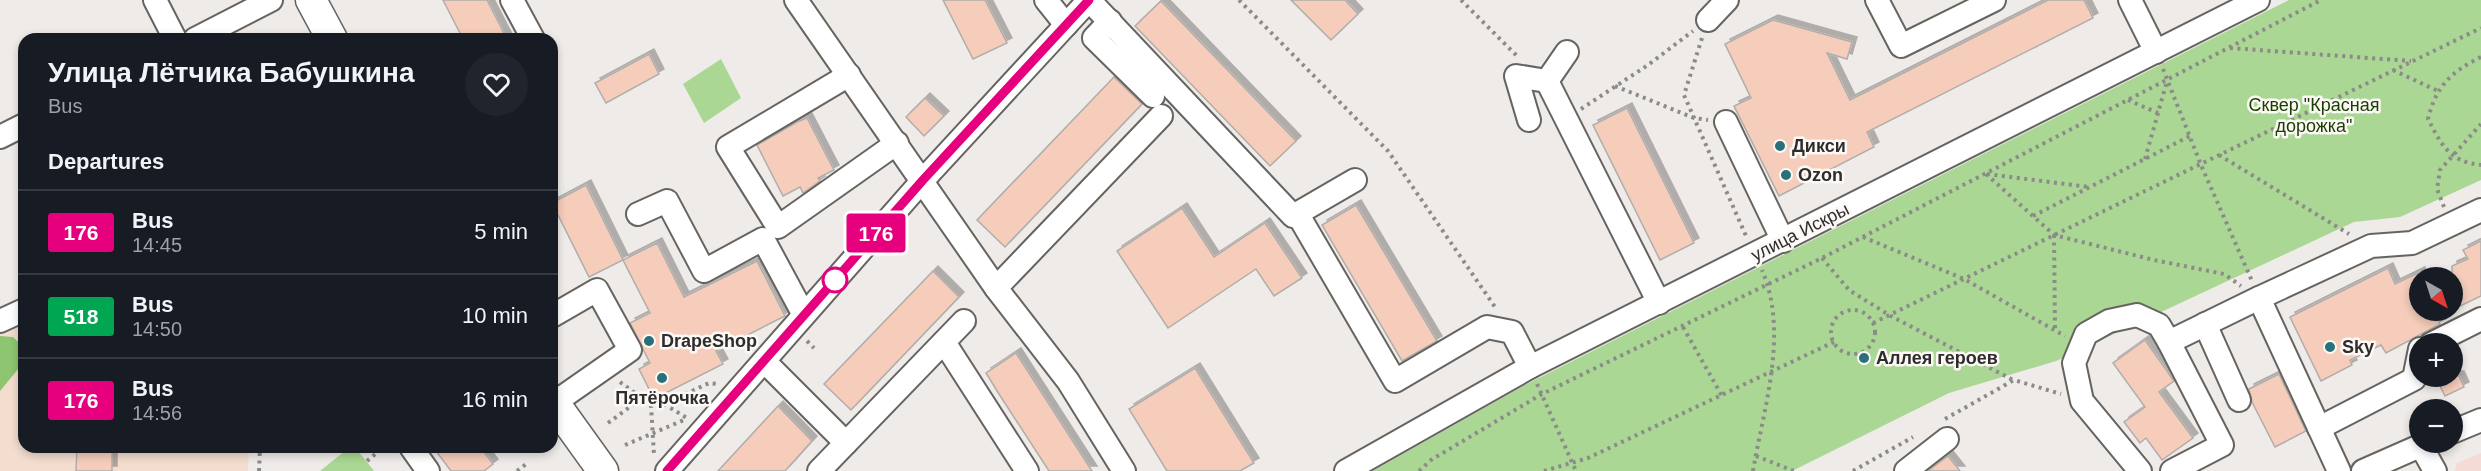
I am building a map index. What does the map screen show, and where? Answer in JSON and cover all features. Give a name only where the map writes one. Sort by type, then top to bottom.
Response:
[{"type":"main road","points":[[311,0],[329,33]]},
{"type":"main road","points":[[558,408],[603,471]]},
{"type":"street","points":[[155,0],[172,33]]},
{"type":"street","points":[[207,33],[271,0]]},
{"type":"street","points":[[512,0],[530,33]]},
{"type":"street","points":[[796,0],[996,288],[1068,381],[1124,471]]},
{"type":"street","points":[[1046,0],[1066,25]]},
{"type":"street","points":[[661,469],[764,361],[923,180],[1089,0],[1293,216],[1355,180]]},
{"type":"street","points":[[1708,20],[1727,0]]},
{"type":"street","points":[[1877,0],[1901,46],[1994,0]]},
{"type":"street","points":[[2130,0],[2156,52]]},
{"type":"street","name":"улица Искры","points":[[1346,471],[1530,367],[2258,0]]},
{"type":"street","points":[[996,288],[1157,106],[1094,38],[1110,21]]},
{"type":"street","points":[[1547,81],[1567,52]]},
{"type":"street","points":[[849,75],[728,147],[778,227],[897,143]]},
{"type":"street","points":[[1529,120],[1516,76],[1547,81]]},
{"type":"street","points":[[1547,81],[1659,303]]},
{"type":"street","points":[[1726,122],[1783,241]]},
{"type":"street","points":[[0,137],[18,128]]},
{"type":"street","points":[[638,214],[668,201],[704,272],[763,239],[804,315]]},
{"type":"street","points":[[2169,342],[2259,297],[2371,246],[2412,243],[2481,210]]},
{"type":"street","points":[[1297,213],[1395,381],[1487,327],[1512,332],[1530,367]]},
{"type":"street","points":[[558,313],[597,290],[630,350],[558,398]]},
{"type":"street","points":[[2259,297],[2339,471]]},
{"type":"street","points":[[0,321],[18,313]]},
{"type":"street","points":[[2140,471],[2082,401],[2074,363],[2086,334],[2109,321],[2137,315],[2159,326],[2222,446],[2172,471]]},
{"type":"street","points":[[2453,333],[2481,319]]},
{"type":"street","points":[[819,471],[964,321]]},
{"type":"street","points":[[2205,324],[2239,400]]},
{"type":"street","points":[[944,342],[1027,471]]},
{"type":"street","points":[[764,361],[846,443]]},
{"type":"street","points":[[2319,428],[2409,382]]},
{"type":"street","points":[[2463,427],[2481,420]]},
{"type":"street","points":[[1906,471],[1946,430]]},
{"type":"street","points":[[415,453],[428,471]]},
{"type":"street","points":[[2363,471],[2398,464],[2413,453]]},
{"type":"street","points":[[2429,453],[2436,471]]},
{"type":"path","points":[[1239,0],[1388,151],[1512,332]]},
{"type":"path","points":[[1461,0],[1518,58]]},
{"type":"path","points":[[1419,471],[1431,460],[1542,394],[1822,258],[2321,0]]},
{"type":"path","points":[[1566,118],[1708,20]]},
{"type":"path","points":[[1873,323],[2479,29],[2481,36]]},
{"type":"path","points":[[2228,48],[2412,62]]},
{"type":"path","points":[[2156,52],[2201,165],[2259,297]]},
{"type":"path","points":[[2481,57],[2448,78],[2433,97],[2428,119],[2442,146],[2459,159],[2481,165]]},
{"type":"path","points":[[2394,70],[2438,91]]},
{"type":"path","points":[[2145,159],[2167,80]]},
{"type":"path","points":[[1615,86],[1694,118],[1726,122]]},
{"type":"path","points":[[2128,100],[2158,113]]},
{"type":"path","points":[[2450,225],[2437,189],[2440,170],[2481,124]]},
{"type":"path","points":[[2032,216],[2190,136]]},
{"type":"path","points":[[2219,155],[2371,246]]},
{"type":"path","points":[[1986,174],[2089,187]]},
{"type":"path","points":[[1986,174],[2054,235],[2154,260],[2224,274],[2259,297]]},
{"type":"path","points":[[2054,235],[2055,331]]},
{"type":"path","points":[[1863,237],[1964,279],[2081,345]]},
{"type":"path","points":[[1753,471],[1771,373],[1773,316],[1768,285],[1755,255]]},
{"type":"path","points":[[1822,258],[1849,290],[1888,315],[2014,380],[2082,401]]},
{"type":"path","points":[[1861,312],[1873,323],[1874,340],[1863,352],[1846,353],[1834,342],[1831,333],[1833,325],[1844,313],[1861,312]]},
{"type":"path","points":[[1683,327],[1722,396]]},
{"type":"path","points":[[1544,471],[1588,458],[1834,342]]},
{"type":"path","points":[[1530,367],[1576,471]]},
{"type":"path","points":[[1946,430],[2014,380]]},
{"type":"path","points":[[620,382],[651,405],[664,405],[709,383],[727,385]]},
{"type":"path","points":[[608,423],[642,399]]},
{"type":"path","points":[[651,405],[653,433],[661,469]]},
{"type":"path","points":[[664,405],[688,418]]},
{"type":"path","points":[[625,445],[695,416]]},
{"type":"path","points":[[1853,471],[1914,437]]},
{"type":"path","points":[[259,471],[260,453]]},
{"type":"path","points":[[367,461],[377,453]]},
{"type":"path","points":[[1756,456],[1794,471]]},
{"type":"path","points":[[517,471],[529,462]]},
{"type":"shaded area","points":[[18,326],[18,453],[249,453],[248,471],[0,471],[0,334]]},
{"type":"shaded area","points":[[2481,453],[2481,471],[2455,471],[2457,463]]},
{"type":"green space","name":"Сквер \"Красная дорожка\"","points":[[2289,0],[2481,0],[2481,180],[2400,217],[2354,222],[2056,361],[1949,393],[1792,471],[1373,471],[1525,385]]},
{"type":"green space","points":[[721,59],[741,98],[704,123],[683,84]]},
{"type":"green space","points":[[0,336],[13,337],[18,342],[18,369],[0,391]]},
{"type":"green space","points":[[342,453],[360,453],[374,471],[320,471]]},
{"type":"building","points":[[443,0],[487,0],[504,33],[460,33]]},
{"type":"building","points":[[943,0],[985,0],[1007,43],[973,59]]},
{"type":"building","points":[[1291,0],[1345,0],[1358,14],[1331,40]]},
{"type":"building","points":[[2048,0],[2084,0],[2093,18],[1867,132],[1874,147],[1779,196],[1734,106],[1751,98],[1725,44],[1773,20],[1852,42],[1847,59],[1827,53],[1850,100]]},
{"type":"building","points":[[1161,1],[1296,141],[1270,166],[1135,26]]},
{"type":"building","points":[[649,54],[659,74],[606,103],[595,83]]},
{"type":"building","points":[[1114,77],[1142,104],[1005,247],[977,220]]},
{"type":"building","points":[[925,98],[944,116],[924,136],[906,117]]},
{"type":"building","points":[[1627,108],[1694,243],[1660,260],[1593,125]]},
{"type":"building","points":[[807,118],[834,170],[818,178],[820,181],[803,193],[800,187],[783,196],[757,145]]},
{"type":"building","points":[[586,185],[623,260],[589,277],[558,215],[558,200]]},
{"type":"building","points":[[1356,205],[1437,341],[1402,361],[1322,225]]},
{"type":"building","points":[[1182,208],[1214,257],[1265,223],[1302,278],[1274,296],[1256,269],[1168,328],[1117,251]]},
{"type":"building","points":[[2481,241],[2481,296],[2463,305],[2463,267],[2452,266],[2468,259],[2463,250]]},
{"type":"building","points":[[657,243],[684,297],[757,261],[785,316],[716,351],[723,364],[654,399],[639,369],[650,363],[630,323],[650,313],[623,260]]},
{"type":"building","points":[[2388,268],[2395,284],[2409,277],[2409,321],[2438,321],[2440,324],[2423,333],[2409,333],[2409,341],[2386,353],[2381,345],[2350,360],[2352,365],[2321,381],[2290,317]]},
{"type":"building","points":[[933,271],[959,297],[851,410],[824,384]]},
{"type":"building","points":[[2145,340],[2174,381],[2159,392],[2193,438],[2162,460],[2146,438],[2140,443],[2124,422],[2145,407],[2113,363]]},
{"type":"building","points":[[1016,353],[1092,471],[1049,471],[999,394],[986,373]]},
{"type":"building","points":[[1195,368],[1254,463],[1240,471],[1167,471],[1129,409]]},
{"type":"building","points":[[2279,374],[2306,431],[2275,447],[2252,402],[2249,389]]},
{"type":"building","points":[[2463,385],[2464,387],[2445,396],[2440,387],[2463,387]]},
{"type":"building","points":[[778,406],[812,441],[785,471],[718,471]]},
{"type":"building","points":[[77,453],[112,453],[112,471],[76,471]]},
{"type":"building","points":[[438,453],[485,453],[493,464],[484,471],[451,471]]},
{"type":"building","points":[[1948,456],[1960,471],[1928,471]]},
{"type":"bus line","name":"176","points":[[667,471],[923,180],[1089,0]]},
{"type":"place","name":"Дикси","points":[[1780,146]]},
{"type":"place","name":"Ozon","points":[[1786,175]]},
{"type":"place","name":"DrapeShop","points":[[649,341]]},
{"type":"place","name":"Sky","points":[[2330,347]]},
{"type":"place","name":"Аллея героев","points":[[1864,358]]},
{"type":"place","name":"Пятёрочка","points":[[662,378]]}]
